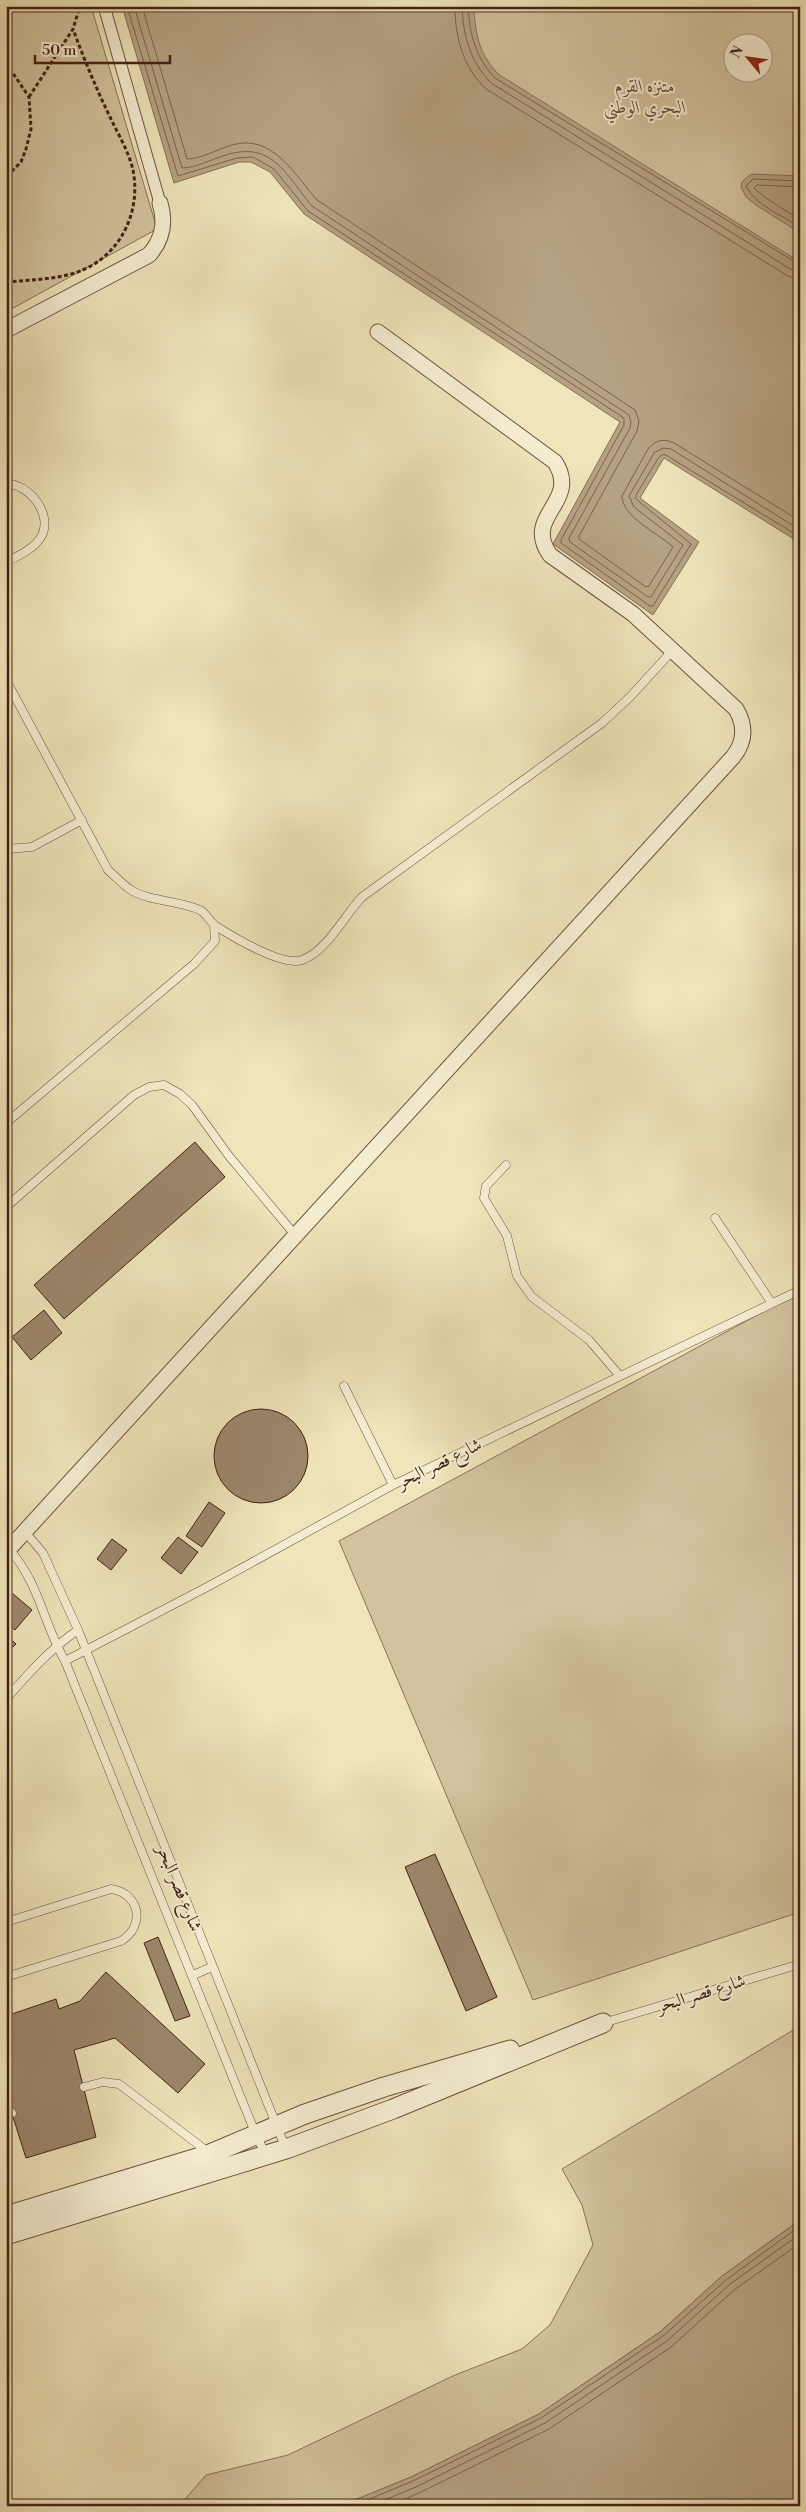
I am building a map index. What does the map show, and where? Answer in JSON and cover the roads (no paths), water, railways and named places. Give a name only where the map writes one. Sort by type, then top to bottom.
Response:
[{"type":"street","points":[[6,330],[148,255],[162,234],[163,223],[160,203],[104,6]]},
{"type":"street","points":[[7,1549],[25,1532],[739,750],[744,733],[744,725],[736,709],[633,614],[550,555],[545,547],[542,530],[563,485],[562,477],[555,462],[378,332]]},
{"type":"street","name":"شارع قصر البحر","points":[[6,2216],[210,2154],[320,2109],[384,2087],[603,2023]]},
{"type":"street","name":"شارع قصر البحر","points":[[6,2235],[286,2149],[393,2109],[603,2023]]},
{"type":"lane","points":[[6,484],[31,493],[41,510],[45,526],[41,537],[27,551],[6,562]]},
{"type":"lane","points":[[6,680],[108,870],[131,890],[157,899],[192,907],[203,912],[214,925],[279,959],[302,961],[325,945],[346,915],[362,897],[602,723],[630,697],[672,651]]},
{"type":"lane","points":[[6,849],[32,847],[82,820]]},
{"type":"lane","points":[[6,1123],[194,964],[215,941],[214,925]]},
{"type":"lane","points":[[6,1207],[134,1095],[150,1087],[164,1086],[180,1094],[192,1105],[229,1156],[295,1235]]},
{"type":"lane","points":[[506,1165],[486,1186],[484,1198],[507,1236],[517,1276],[532,1297],[589,1340],[620,1376]]},
{"type":"lane","points":[[715,1218],[771,1302]]},
{"type":"lane","name":"شارع قصر البحر","points":[[64,1660],[208,1586],[393,1485],[771,1302],[800,1290]]},
{"type":"lane","points":[[344,1386],[393,1485]]},
{"type":"lane","name":"شارع قصر البحر","points":[[25,1532],[43,1554],[78,1630],[286,2149]]},
{"type":"lane","name":"شارع قصر البحر","points":[[7,1549],[20,1563],[34,1585],[56,1646],[64,1660],[256,2136],[266,2155]]},
{"type":"lane","points":[[6,1699],[37,1664],[56,1646],[78,1630]]},
{"type":"lane","points":[[6,1922],[111,1889],[118,1890],[130,1897],[137,1909],[138,1917],[133,1932],[121,1941],[6,1977]]},
{"type":"lane","name":"شارع قصر البحر","points":[[603,2023],[800,1964]]},
{"type":"lane","points":[[192,1974],[212,1967]]},
{"type":"lane","points":[[84,2087],[103,2082],[119,2084],[210,2154]]},
{"type":"water","points":[[122,6],[473,6],[479,43],[486,58],[498,74],[800,262],[800,543],[664,458],[640,498],[699,542],[653,615],[553,544],[620,422],[304,214],[270,172],[251,162],[239,162],[174,183]]},
{"type":"water","points":[[751,174],[800,176],[800,233],[746,197],[741,187],[742,182]]},
{"type":"water","points":[[800,2220],[800,2506],[340,2506],[411,2477],[539,2414],[660,2332],[722,2276]]},
{"type":"park label","name":"متنزه القرم البحري الوطني","points":[[645,96]]}]
